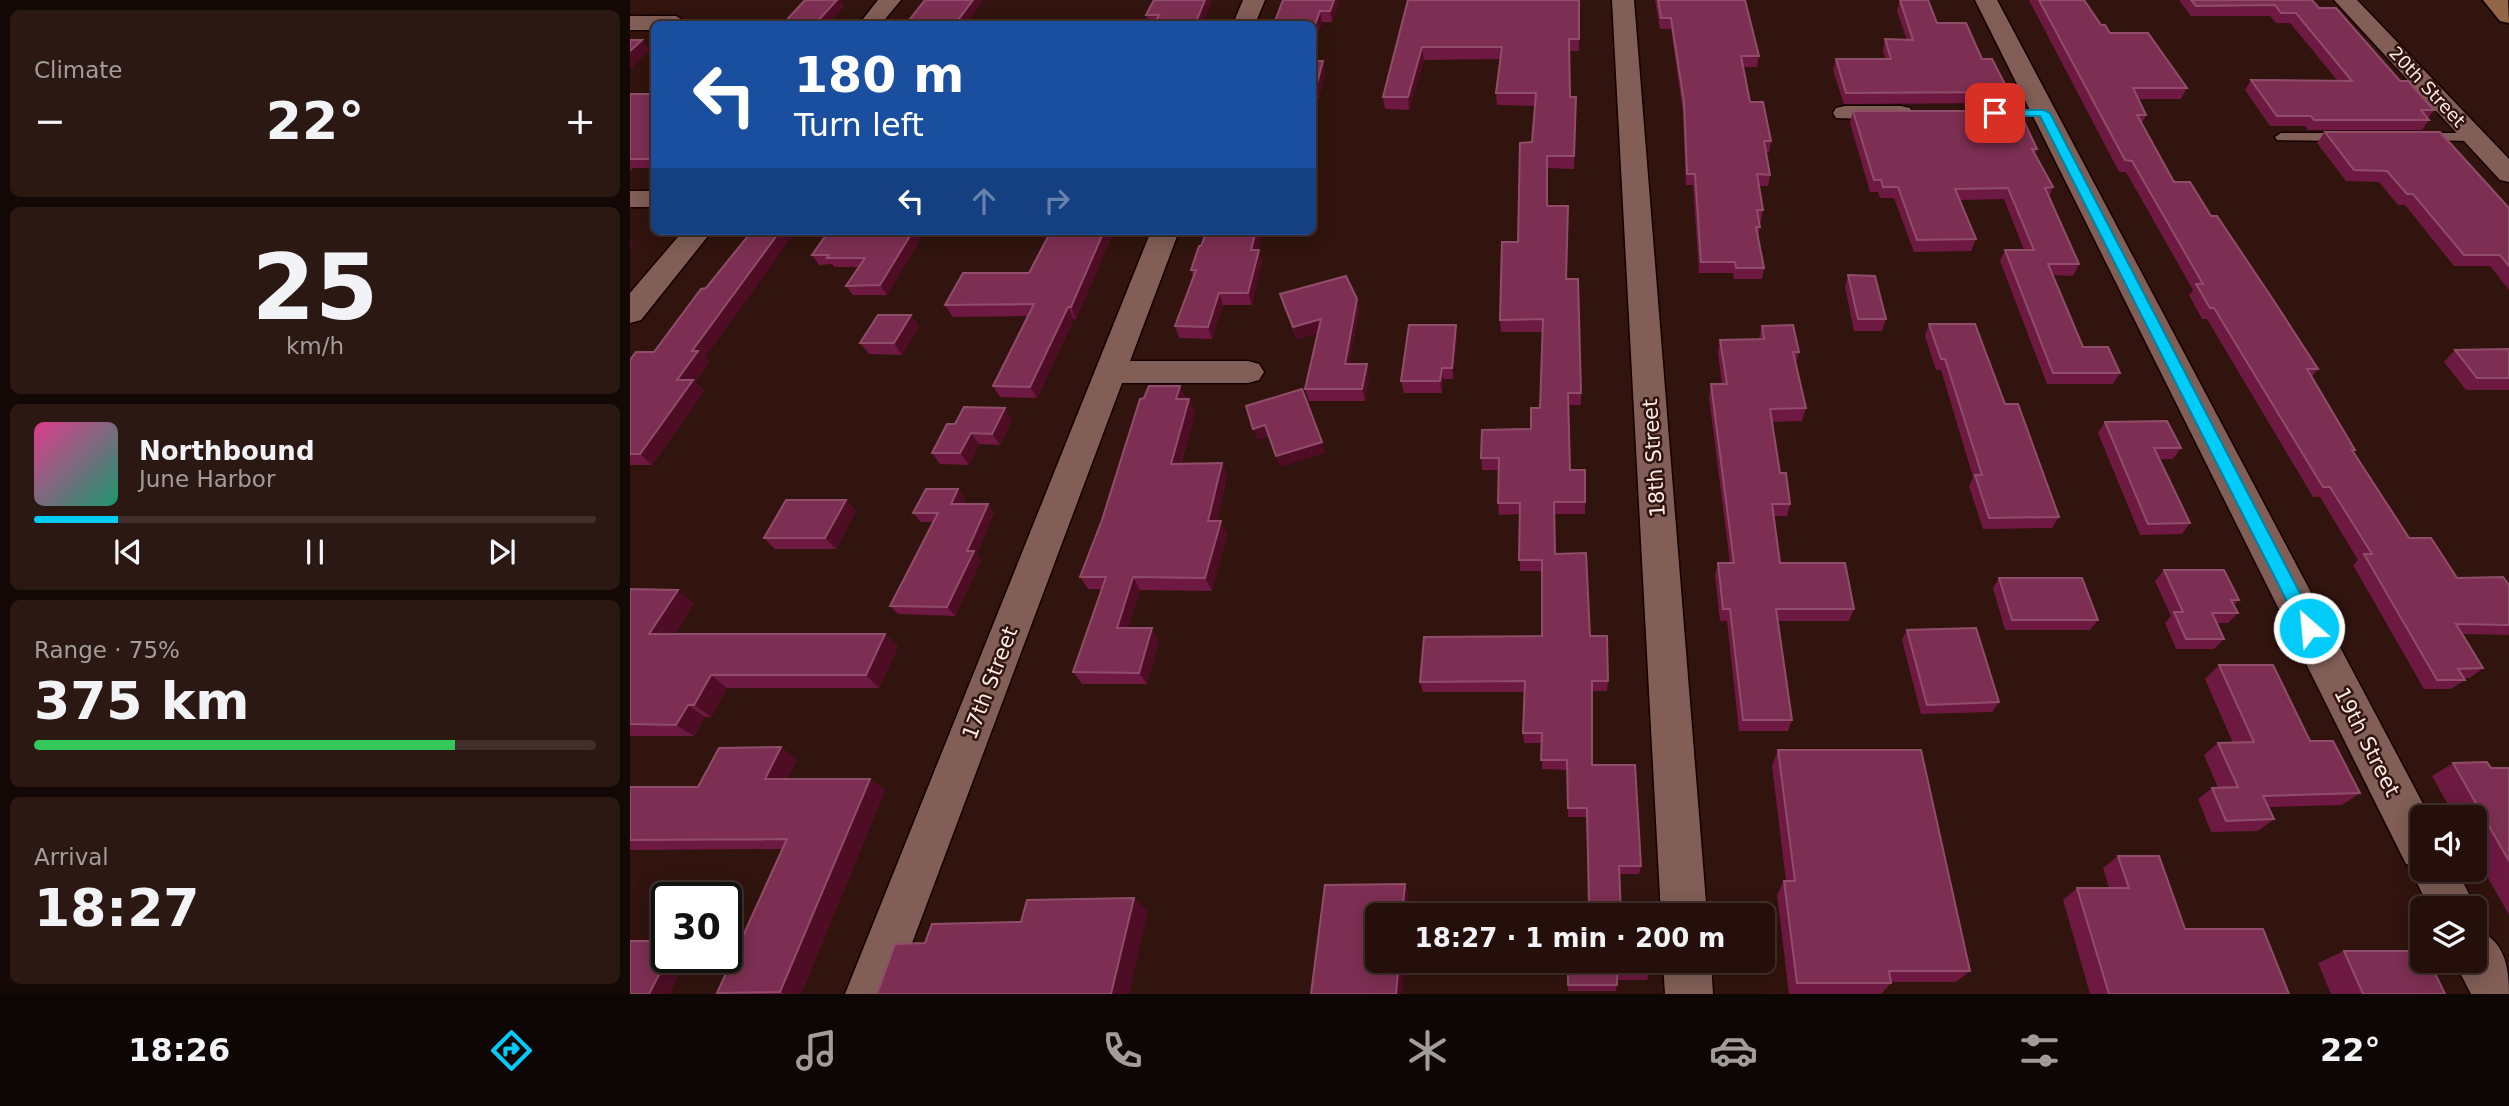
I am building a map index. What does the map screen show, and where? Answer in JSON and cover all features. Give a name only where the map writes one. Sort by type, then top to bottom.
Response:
[{"type":"street","points":[[872,21],[890,0]]},
{"type":"street","points":[[1245,21],[1254,0]]},
{"type":"street","name":"18th Street","points":[[1623,0],[1683,903]]},
{"type":"street","name":"19th Street","points":[[1986,0],[2031,113],[2410,825]]},
{"type":"street","name":"20th Street","points":[[2345,0],[2509,174]]},
{"type":"street","points":[[2495,0],[2509,16]]},
{"type":"street","points":[[630,23],[651,23]]},
{"type":"street","points":[[1845,113],[1925,113]]},
{"type":"street","points":[[630,199],[651,199]]},
{"type":"street","points":[[630,313],[695,235]]},
{"type":"street","name":"17th Street","points":[[869,994],[1162,235]]},
{"type":"street","points":[[1110,372],[1248,372]]},
{"type":"street","points":[[1688,973],[1689,994]]},
{"type":"street","points":[[2486,973],[2497,994]]},
{"type":"lane","points":[[2281,137],[2364,137]]},
{"type":"lane","points":[[2405,137],[2474,137]]},
{"type":"building","points":[[805,0],[837,0],[818,21],[786,21]]},
{"type":"building","points":[[925,0],[973,0],[957,21],[908,21]]},
{"type":"building","points":[[1154,0],[1205,0],[1196,21],[1156,21],[1159,15],[1146,15]]},
{"type":"building","points":[[1283,0],[1334,0],[1330,11],[1320,11],[1316,22],[1275,21]]},
{"type":"building","points":[[1408,0],[1579,0],[1579,39],[1569,39],[1570,97],[1576,97],[1574,156],[1547,156],[1547,206],[1568,206],[1566,279],[1578,279],[1581,393],[1568,393],[1570,470],[1585,470],[1585,502],[1554,502],[1555,554],[1586,553],[1590,636],[1607,636],[1608,681],[1592,681],[1592,765],[1635,765],[1641,866],[1619,866],[1621,903],[1589,903],[1587,808],[1568,808],[1567,760],[1541,760],[1542,733],[1523,733],[1525,681],[1420,682],[1424,637],[1542,636],[1542,560],[1519,560],[1520,503],[1498,503],[1499,458],[1481,458],[1482,430],[1531,429],[1531,408],[1540,408],[1543,319],[1500,320],[1502,242],[1518,242],[1520,143],[1532,142],[1536,93],[1496,93],[1502,47],[1422,47],[1408,97],[1383,97]]},
{"type":"building","points":[[1658,0],[1745,0],[1759,56],[1741,56],[1750,102],[1763,102],[1771,141],[1764,141],[1770,175],[1757,174],[1763,210],[1757,210],[1760,227],[1756,227],[1764,268],[1736,268],[1735,262],[1701,262],[1695,174],[1687,174],[1684,102],[1671,18],[1661,18]]},
{"type":"building","points":[[1900,0],[1928,0],[1937,23],[1966,23],[1982,59],[1992,59],[2009,92],[1846,93],[1836,59],[1891,59],[1885,39],[1913,40]]},
{"type":"building","points":[[2039,0],[2084,0],[2101,25],[2105,25],[2110,33],[2148,33],[2187,88],[2133,88],[2146,115],[2137,115],[2174,182],[2190,182],[2211,216],[2217,216],[2274,301],[2318,369],[2307,369],[2355,450],[2352,450],[2409,538],[2431,538],[2457,578],[2503,577],[2509,585],[2509,625],[2456,624],[2483,668],[2458,669],[2465,680],[2437,680],[2364,554],[2372,554],[2330,487],[2323,487],[2214,308],[2210,308],[2196,284],[2203,284],[2132,161],[2125,160]]},
{"type":"building","points":[[2191,0],[2312,0],[2319,8],[2336,8],[2400,81],[2408,81],[2434,110],[2421,110],[2429,120],[2314,120],[2311,116],[2277,116],[2251,80],[2352,81],[2296,13],[2281,13],[2275,5],[2196,6]]},
{"type":"building","points":[[630,40],[642,40],[630,51]]},
{"type":"building","points":[[1316,61],[1323,61],[1316,87]]},
{"type":"building","points":[[630,94],[651,94],[651,159],[630,159]]},
{"type":"building","points":[[1853,111],[2019,111],[2037,149],[2032,149],[2053,187],[2045,188],[2079,264],[2048,264],[2083,347],[2108,347],[2120,373],[2053,373],[2005,250],[2034,250],[2008,188],[1955,189],[1976,239],[1917,240],[1898,187],[1883,187],[1881,180],[1874,180]]},
{"type":"building","points":[[2325,132],[2440,132],[2509,208],[2509,266],[2500,255],[2464,255],[2413,194],[2407,194],[2387,171],[2354,170]]},
{"type":"building","points":[[749,235],[777,235],[692,351],[698,351],[677,380],[693,380],[640,454],[630,454],[630,360],[636,352],[654,352],[701,289],[706,288]]},
{"type":"building","points":[[826,235],[911,235],[880,285],[846,286],[865,258],[827,258],[829,255],[812,255]]},
{"type":"building","points":[[1049,235],[1102,235],[1071,307],[1068,307],[1030,387],[993,386],[1034,304],[945,305],[963,273],[1029,273]]},
{"type":"building","points":[[1205,235],[1255,235],[1251,250],[1259,250],[1248,293],[1219,293],[1208,327],[1175,326],[1196,270],[1191,270]]},
{"type":"building","points":[[1848,275],[1875,276],[1886,319],[1858,319]]},
{"type":"building","points":[[1346,276],[1357,299],[1345,364],[1367,364],[1362,389],[1305,389],[1321,319],[1293,327],[1280,294]]},
{"type":"building","points":[[878,315],[911,315],[894,343],[860,343]]},
{"type":"building","points":[[1929,324],[1975,324],[2005,404],[2018,404],[2059,517],[1989,518],[1975,475],[1982,475],[1945,359],[1941,359]]},
{"type":"building","points":[[1409,325],[1456,325],[1452,368],[1442,368],[1440,381],[1401,381]]},
{"type":"building","points":[[1793,325],[1799,352],[1793,352],[1806,408],[1770,409],[1780,473],[1786,473],[1790,504],[1772,504],[1780,563],[1845,563],[1854,609],[1776,609],[1792,720],[1743,720],[1730,609],[1723,609],[1718,563],[1734,563],[1711,384],[1727,384],[1720,340],[1764,339],[1762,326]]},
{"type":"building","points":[[2509,349],[2509,378],[2477,378],[2455,350]]},
{"type":"building","points":[[1149,386],[1180,386],[1176,399],[1189,399],[1171,464],[1222,463],[1208,521],[1221,521],[1205,578],[1133,577],[1117,628],[1152,628],[1139,673],[1073,672],[1106,577],[1080,577],[1102,520],[1140,399],[1144,398]]},
{"type":"building","points":[[1302,389],[1322,442],[1276,456],[1265,425],[1253,429],[1246,406]]},
{"type":"building","points":[[964,407],[1005,408],[992,434],[971,433],[960,453],[932,453],[947,424],[955,424]]},
{"type":"building","points":[[2167,421],[2181,448],[2154,448],[2190,523],[2148,524],[2105,422]]},
{"type":"building","points":[[926,489],[958,489],[951,504],[988,504],[967,551],[974,551],[947,607],[890,606],[938,513],[913,513]]},
{"type":"building","points":[[786,500],[846,500],[825,538],[764,538]]},
{"type":"building","points":[[2164,570],[2224,570],[2239,600],[2231,600],[2238,613],[2212,613],[2224,639],[2186,639],[2174,612],[2183,612]]},
{"type":"building","points":[[1999,578],[2082,578],[2098,620],[2012,620]]},
{"type":"building","points":[[630,589],[678,590],[649,634],[885,634],[866,675],[711,675],[694,705],[688,705],[676,725],[630,724]]},
{"type":"building","points":[[1976,628],[1999,702],[1927,705],[1907,630]]},
{"type":"building","points":[[2219,665],[2273,665],[2310,741],[2333,741],[2360,793],[2263,796],[2274,819],[2226,821],[2212,788],[2238,787],[2218,743],[2254,742]]},
{"type":"building","points":[[781,747],[765,779],[870,779],[780,992],[717,993],[726,973],[742,973],[742,938],[787,839],[630,840],[630,787],[698,787],[719,748]]},
{"type":"building","points":[[1778,750],[1921,750],[1970,971],[1889,971],[1891,983],[1797,983],[1784,881],[1795,881]]},
{"type":"building","points":[[2487,762],[2491,768],[2509,768],[2509,861],[2487,822],[2487,805],[2477,805],[2453,763]]},
{"type":"building","points":[[2118,856],[2159,856],[2185,929],[2263,929],[2289,994],[2109,994],[2077,888],[2129,888]]},
{"type":"building","points":[[1405,884],[1403,903],[1365,903],[1365,973],[1398,973],[1396,994],[1311,994],[1325,885]]},
{"type":"building","points":[[1134,898],[1111,994],[877,994],[895,944],[925,943],[932,924],[1021,922],[1027,900]]},
{"type":"building","points":[[630,941],[651,941],[651,973],[660,973],[649,994],[630,994]]},
{"type":"building","points":[[2344,951],[2410,951],[2410,973],[2435,973],[2445,994],[2363,994]]},
{"type":"building","points":[[1568,973],[1617,973],[1617,985],[1568,985]]},
{"type":"route","points":[[1995,113],[2044,113],[2309,628]]}]
